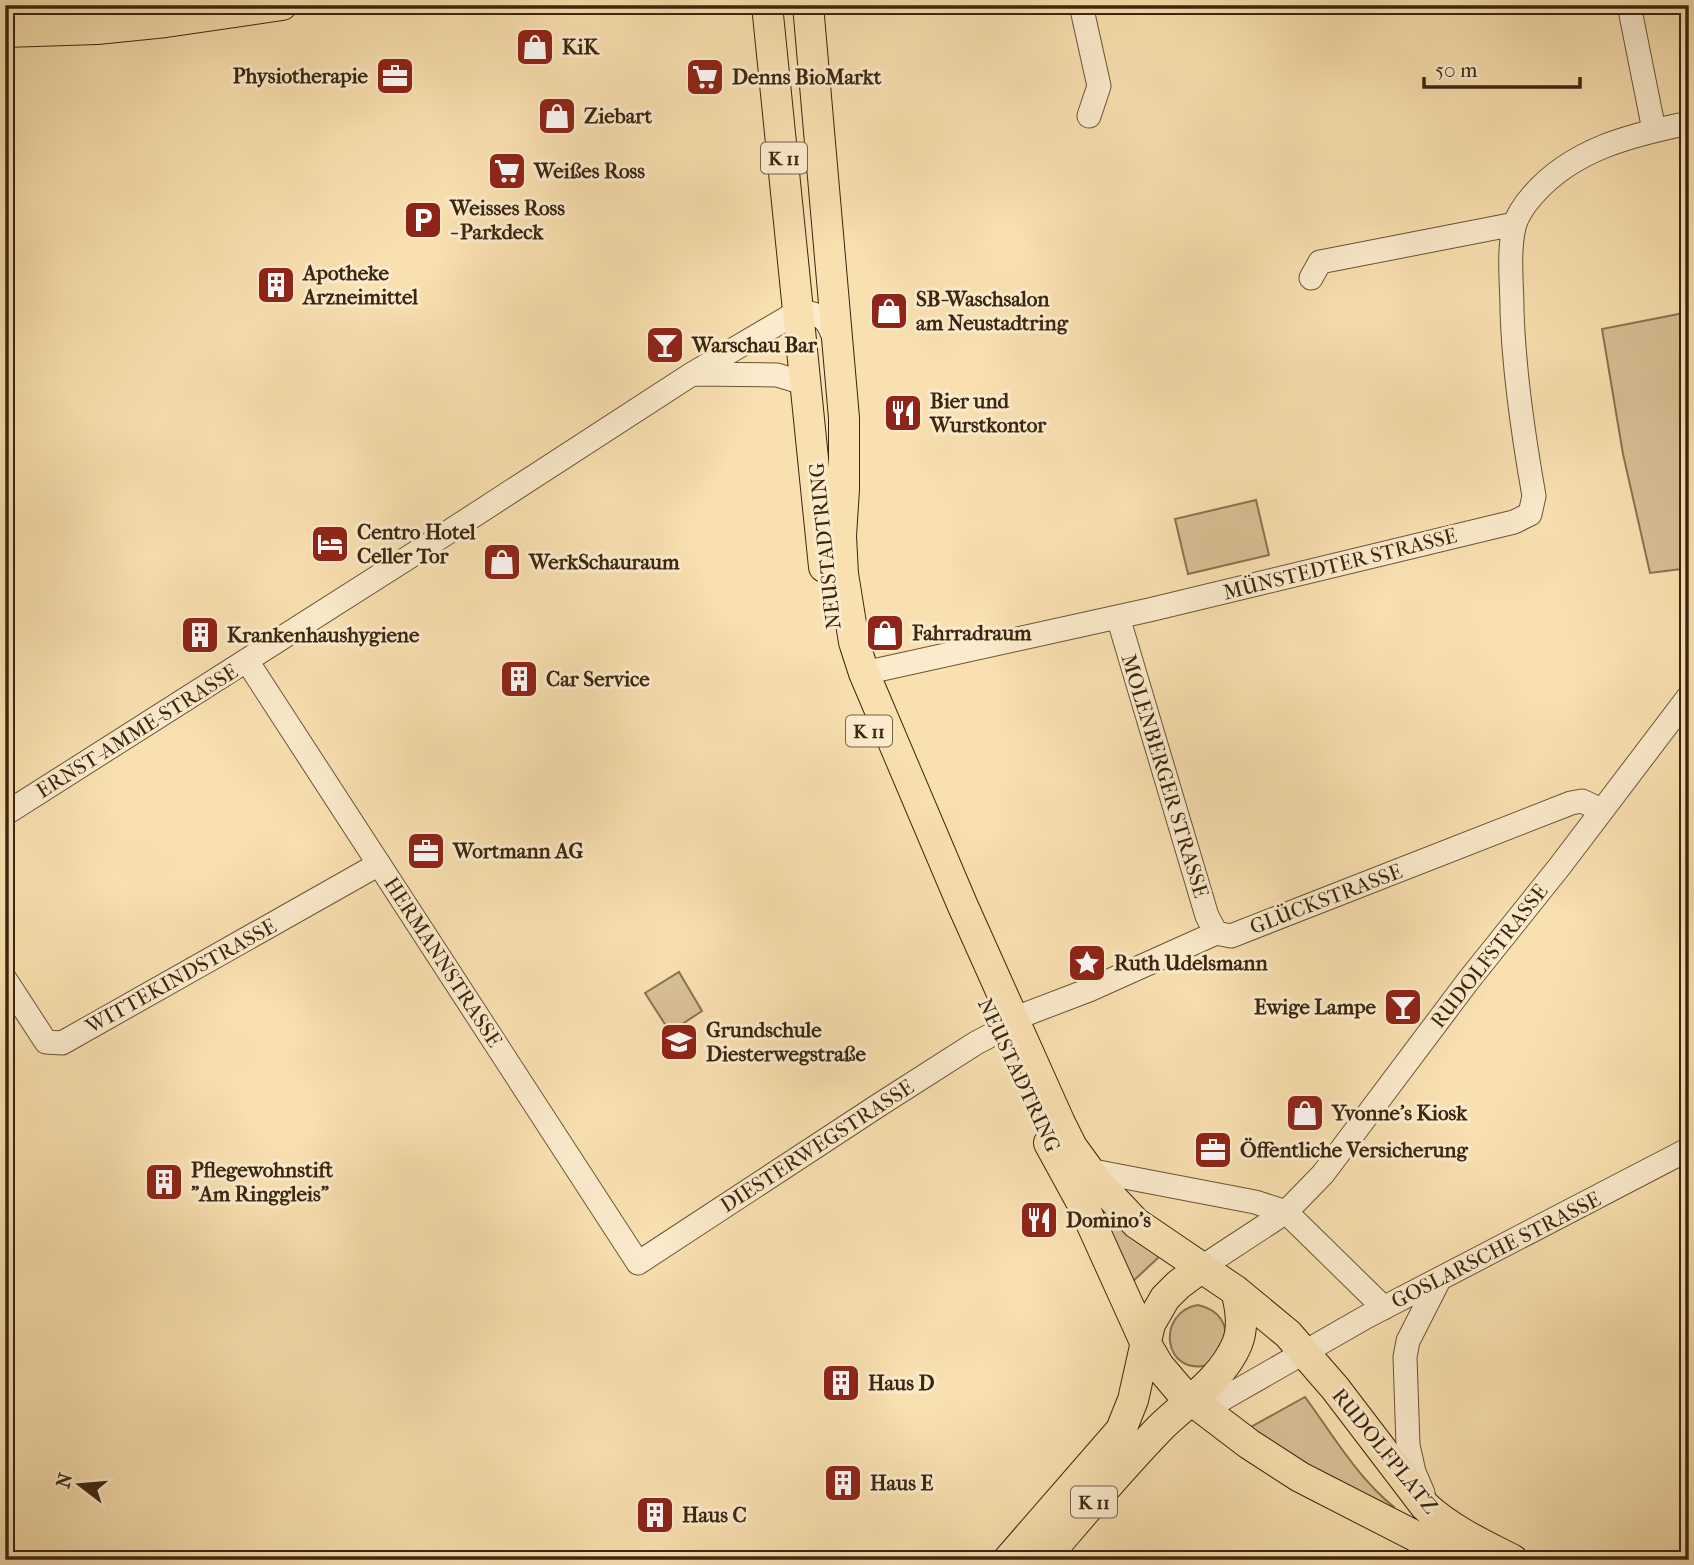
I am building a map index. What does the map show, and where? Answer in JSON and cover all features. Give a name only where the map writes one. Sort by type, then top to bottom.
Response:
[{"type":"main road","points":[[5,12],[77,5]]},
{"type":"main road","points":[[5,32],[97,29],[215,10],[282,5]]},
{"type":"main road","name":"NEUSTADTRING","points":[[767,5],[830,617],[840,660],[1005,1025],[1072,1147],[1088,1170]]},
{"type":"main road","name":"NEUSTADTRING","points":[[808,5],[845,451],[841,536],[843,566],[854,642],[1005,1025],[1044,1133],[1083,1205],[1145,1342]]},
{"type":"main road","name":"RUDOLFPLATZ","points":[[1088,1170],[1136,1223],[1236,1292],[1287,1334],[1304,1352],[1335,1388],[1406,1482],[1427,1540]]},
{"type":"main road","name":"K 11","points":[[1008,1560],[1121,1430],[1130,1413],[1150,1324],[1165,1298],[1202,1267]]},
{"type":"main road","name":"K 11","points":[[1043,1560],[1144,1445],[1223,1369],[1237,1344],[1241,1324],[1236,1292]]},
{"type":"main road","points":[[1145,1342],[1170,1381],[1189,1400],[1287,1469],[1462,1560]]},
{"type":"main road","points":[[1427,1540],[1463,1534],[1513,1560]]},
{"type":"street","points":[[1081,5],[1100,86],[1089,116]]},
{"type":"street","points":[[1629,5],[1654,130]]},
{"type":"street","points":[[1311,278],[1321,262],[1515,224],[1524,205],[1538,189],[1551,176],[1581,156],[1654,130],[1689,123]]},
{"type":"street","name":"MÜNSTEDTER STRASSE","points":[[864,673],[1118,617],[1514,522],[1530,514],[1534,496],[1518,399],[1513,337],[1512,246],[1515,224]]},
{"type":"street","points":[[799,312],[816,313],[830,324],[838,351]]},
{"type":"street","name":"ERNST-AMME-STRASSE","points":[[5,814],[692,374],[799,312]]},
{"type":"street","points":[[692,374],[776,375],[807,384]]},
{"type":"street","name":"MOLENBERGER STRASSE","points":[[1118,617],[1207,916],[1216,933]]},
{"type":"street","name":"HERMANNSTRASSE","points":[[247,661],[638,1263]]},
{"type":"street","name":"RUDOLFSTRASSE","points":[[1286,1212],[1323,1174],[1468,981],[1560,866],[1689,696]]},
{"type":"street","name":"GLÜCKSTRASSE","points":[[1005,1025],[1216,933],[1231,936],[1571,803],[1583,801],[1601,810]]},
{"type":"street","name":"WITTEKINDSTRASSE","points":[[5,979],[46,1042],[61,1043],[379,864]]},
{"type":"street","name":"DIESTERWEGSTRASSE","points":[[638,1263],[1005,1025]]},
{"type":"street","name":"GOSLARSCHE STRASSE","points":[[1304,1352],[1689,1149]]},
{"type":"street","points":[[1088,1170],[1255,1202],[1286,1212],[1384,1308]]},
{"type":"street","points":[[1202,1267],[1286,1212]]},
{"type":"street","name":"RUDOLFPLATZ","points":[[1427,1540],[1424,1495],[1413,1472],[1408,1445],[1405,1357],[1408,1341],[1439,1280]]},
{"type":"street","points":[[1189,1400],[1214,1404],[1304,1352]]},
{"type":"shaded area","points":[[1689,312],[1689,568],[1650,573],[1623,454],[1602,329]]},
{"type":"shaded area","points":[[1256,500],[1269,555],[1188,574],[1175,519]]},
{"type":"shaded area","points":[[679,972],[702,1011],[670,1032],[645,993]]},
{"type":"shaded area","points":[[1107,1211],[1160,1256],[1129,1285],[1099,1215]]},
{"type":"shaded area","points":[[1198,1305],[1217,1315],[1226,1334],[1209,1365],[1193,1366],[1182,1362],[1174,1353],[1170,1342],[1175,1319],[1184,1310]]},
{"type":"shaded area","points":[[1305,1397],[1357,1469],[1394,1507],[1392,1512],[1347,1489],[1249,1428]]},
{"type":"place","name":"KiK","points":[[535,47]]},
{"type":"place","name":"Physiotherapie","points":[[395,76]]},
{"type":"place","name":"Denns BioMarkt","points":[[705,77]]},
{"type":"place","name":"Ziebart","points":[[557,116]]},
{"type":"place","name":"Weißes Ross","points":[[507,171]]},
{"type":"place","name":"Weisses Ross - Parkdeck","points":[[423,220]]},
{"type":"place","name":"Apotheke Arzneimittel","points":[[276,285]]},
{"type":"place","name":"SB-Waschsalon am Neustadtring","points":[[889,311]]},
{"type":"place","name":"Warschau Bar","points":[[665,345]]},
{"type":"place","name":"Bier und Wurstkontor","points":[[903,413]]},
{"type":"place","name":"Centro Hotel Celler Tor","points":[[330,544]]},
{"type":"place","name":"WerkSchauraum","points":[[502,562]]},
{"type":"place","name":"Fahrradraum","points":[[885,633]]},
{"type":"place","name":"Krankenhaushygiene","points":[[200,635]]},
{"type":"place","name":"Car Service","points":[[519,679]]},
{"type":"place","name":"Wortmann AG","points":[[426,851]]},
{"type":"place","name":"Ruth Udelsmann","points":[[1087,963]]},
{"type":"place","name":"Ewige Lampe","points":[[1403,1007]]},
{"type":"place","name":"Grundschule Diesterwegstraße","points":[[679,1042]]},
{"type":"place","name":"Yvonne's Kiosk","points":[[1305,1113]]},
{"type":"place","name":"Öffentliche Versicherung","points":[[1213,1150]]},
{"type":"place","name":"Pflegewohnstift \"Am Ringgleis\"","points":[[164,1182]]},
{"type":"place","name":"Domino's","points":[[1039,1220]]},
{"type":"place","name":"Haus D","points":[[841,1383]]},
{"type":"place","name":"Haus E","points":[[843,1483]]},
{"type":"place","name":"Haus C","points":[[655,1515]]}]
